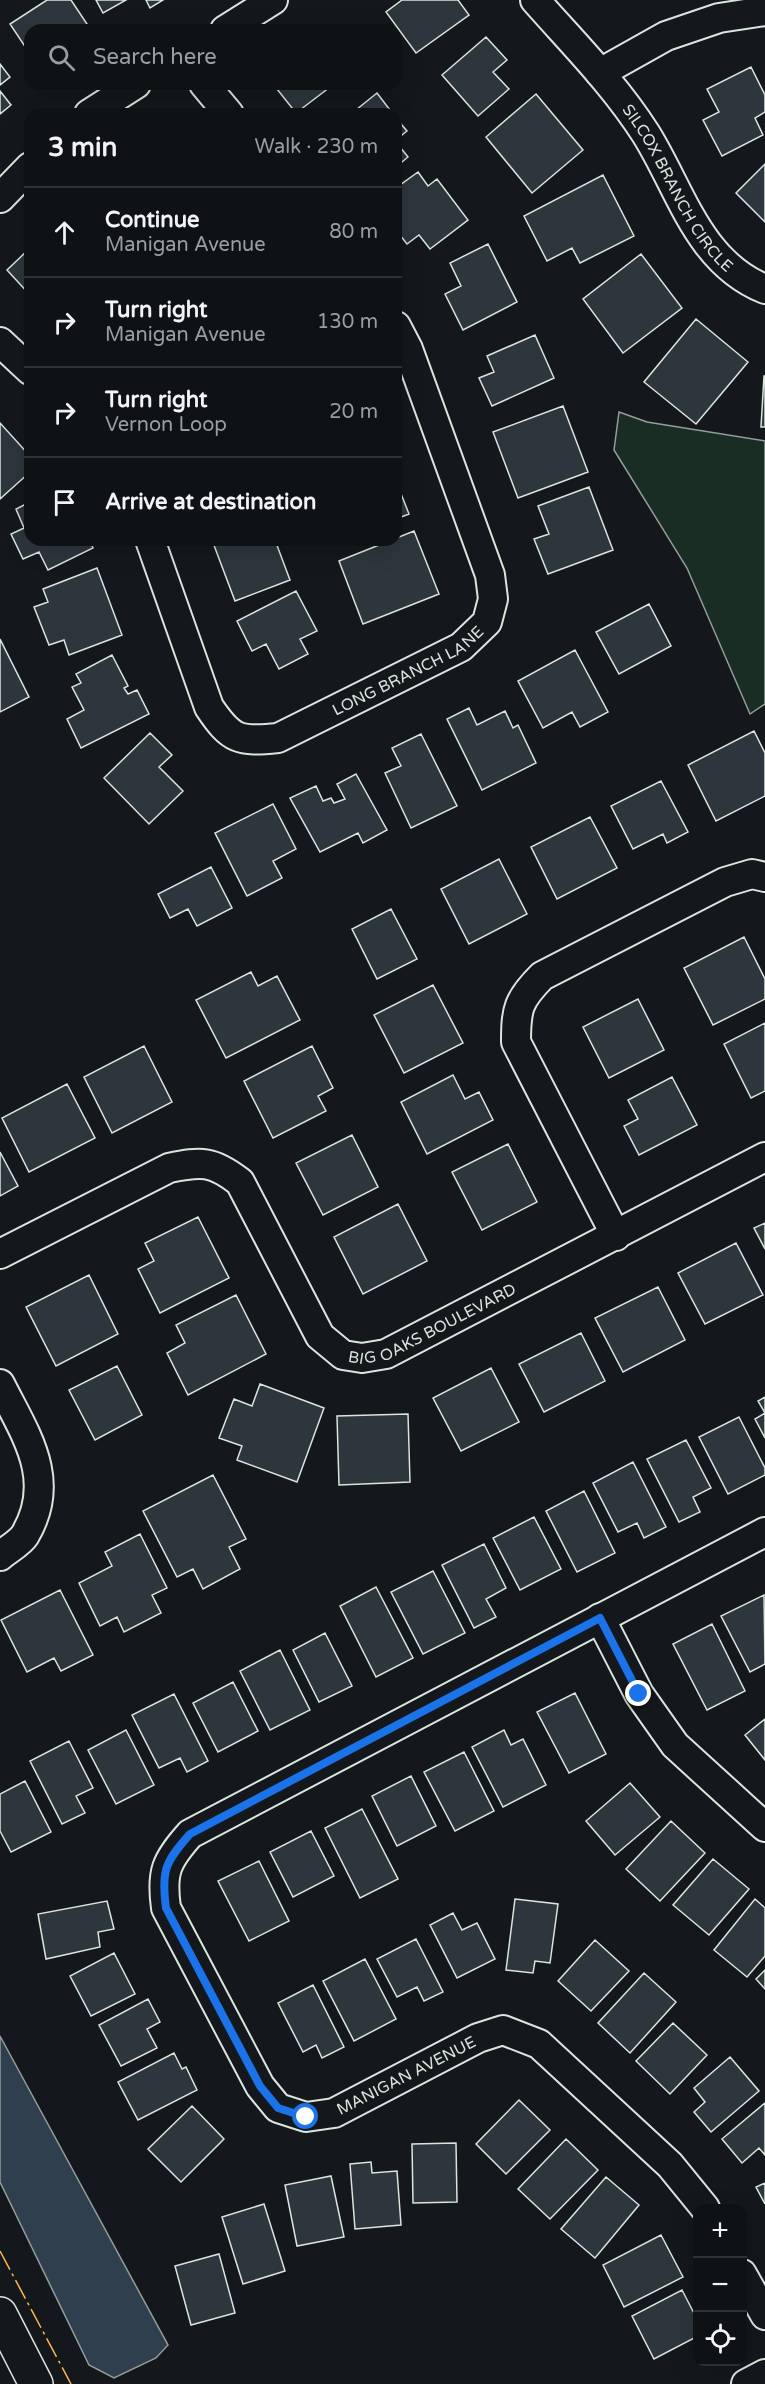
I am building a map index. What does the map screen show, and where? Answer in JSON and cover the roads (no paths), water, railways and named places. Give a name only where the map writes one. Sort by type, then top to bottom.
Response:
[{"type":"main road","points":[[0,2314],[36,2384]]},
{"type":"street","points":[[235,24],[273,0]]},
{"type":"street","name":"SILCOX BRANCH CIRCLE","points":[[535,0],[600,73],[645,133],[705,243],[732,270],[765,289]]},
{"type":"street","points":[[600,73],[666,36],[719,18],[765,11]]},
{"type":"street","points":[[98,108],[127,90]]},
{"type":"street","points":[[209,90],[224,108]]},
{"type":"street","points":[[0,198],[24,173]]},
{"type":"street","name":"LONG BRANCH LANE","points":[[152,546],[209,707],[224,729],[246,741],[278,738],[461,647],[487,622],[493,599],[490,575],[402,338]]},
{"type":"street","points":[[0,342],[24,364]]},
{"type":"street","points":[[616,1236],[516,1042],[516,1016],[522,995],[542,976],[725,882],[752,874],[765,877]]},
{"type":"street","name":"BIG OAKS BOULEVARD","points":[[0,1254],[169,1168],[194,1163],[221,1167],[240,1182],[320,1336],[343,1355],[362,1358],[386,1354],[765,1157]]},
{"type":"street","points":[[0,1384],[37,1456],[40,1484],[24,1537],[0,1556]]},
{"type":"street","name":"MANIGAN AVENUE","points":[[702,2204],[670,2165],[539,2044],[503,2031],[478,2038],[334,2113],[306,2117],[278,2108],[260,2086],[166,1908],[162,1884],[169,1857],[190,1834],[765,1532]]},
{"type":"street","points":[[600,1618],[639,1694],[675,1745],[765,1827]]},
{"type":"street","points":[[747,2283],[765,2315]]},
{"type":"street","points":[[746,2384],[765,2374]]},
{"type":"water","points":[[0,2036],[168,2345],[156,2358],[114,2378],[89,2365],[0,2182]]}]
